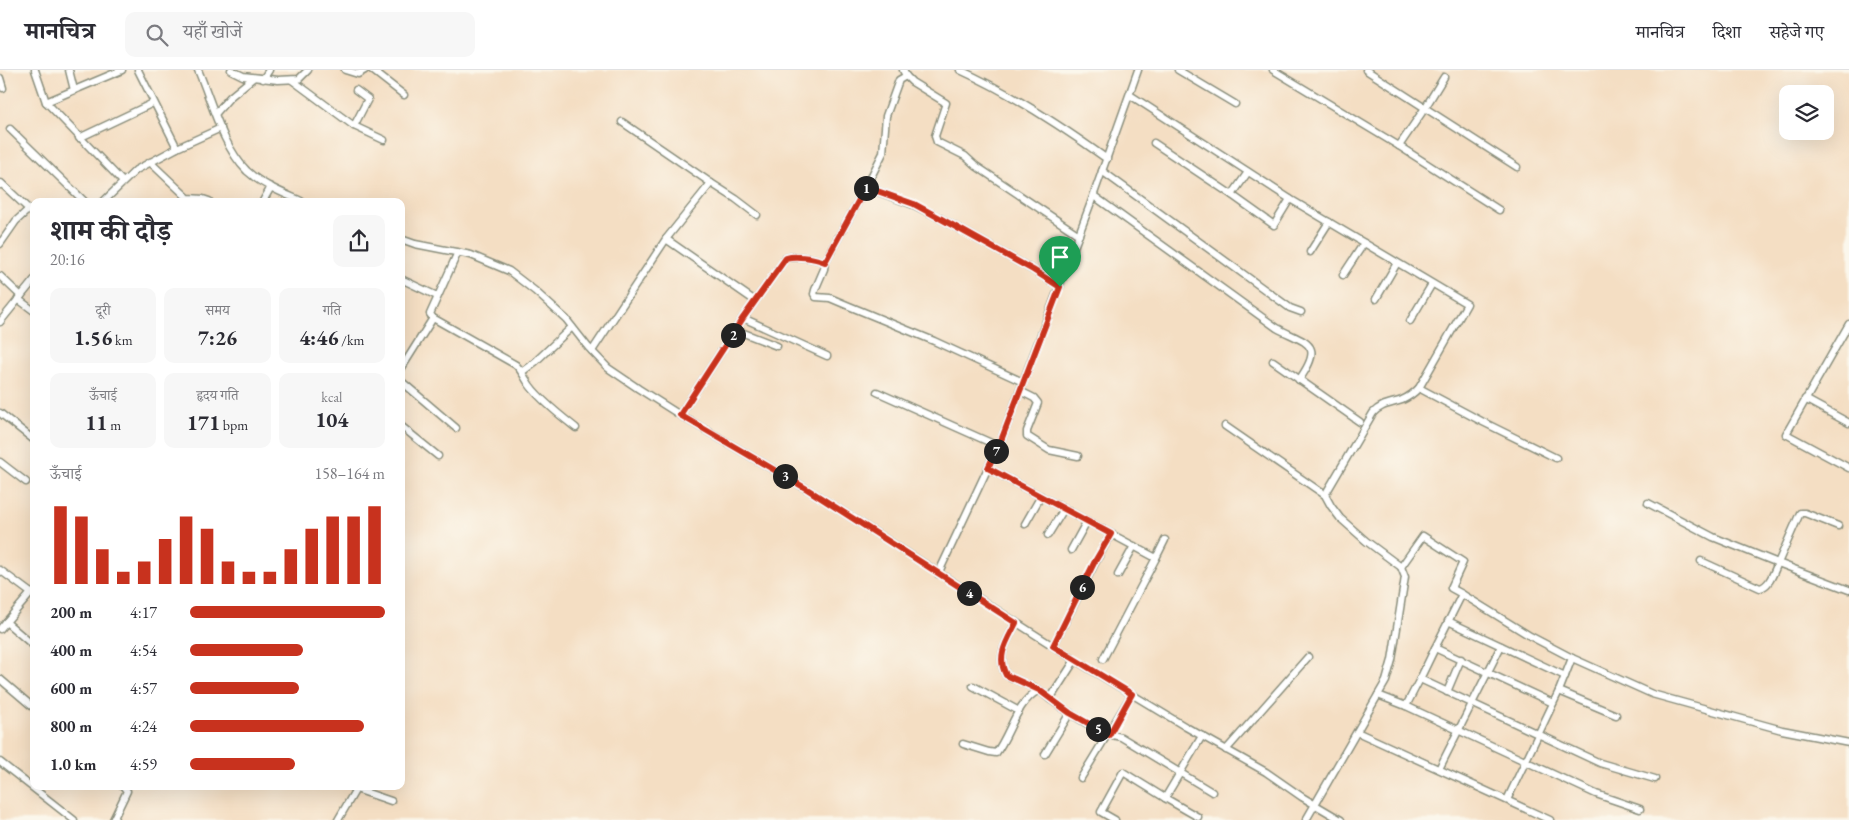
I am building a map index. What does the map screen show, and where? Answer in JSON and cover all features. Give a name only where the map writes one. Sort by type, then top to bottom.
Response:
[{"type":"street","points":[[35,70],[46,102],[122,182]]},
{"type":"street","points":[[69,70],[74,90]]},
{"type":"street","points":[[46,102],[122,70]]},
{"type":"street","points":[[138,70],[177,148]]},
{"type":"street","points":[[198,70],[234,156],[265,184],[295,198]]},
{"type":"street","points":[[231,70],[243,76],[253,78],[292,80],[299,79],[308,70]]},
{"type":"street","points":[[263,79],[269,70]]},
{"type":"street","points":[[345,70],[358,74],[365,70]]},
{"type":"street","points":[[372,70],[404,95]]},
{"type":"street","points":[[960,70],[988,82],[1023,102],[1067,130],[1107,159]]},
{"type":"street","points":[[938,574],[998,446],[1020,391],[1094,196],[1138,70]]},
{"type":"street","points":[[1178,70],[1235,104]]},
{"type":"street","points":[[1273,70],[1399,146],[1499,210]]},
{"type":"street","points":[[1366,70],[1517,167]]},
{"type":"street","points":[[1023,382],[934,341],[830,298],[816,297],[814,294],[824,270],[825,262],[866,187],[882,152],[886,116],[899,80],[904,73],[912,82],[946,103],[935,136],[937,142],[965,156],[976,166],[1079,235]]},
{"type":"street","points":[[0,78],[3,88]]},
{"type":"street","points":[[216,113],[230,97],[253,78]]},
{"type":"street","points":[[1399,146],[1444,78]]},
{"type":"street","points":[[292,80],[354,126],[384,140]]},
{"type":"street","points":[[354,126],[368,99],[356,90]]},
{"type":"street","points":[[1130,95],[1290,199],[1467,304],[1419,388],[1411,396],[1379,407],[1373,413],[1326,495]]},
{"type":"street","points":[[79,138],[153,103]]},
{"type":"street","points":[[622,122],[736,199],[757,216]]},
{"type":"street","points":[[10,128],[81,198]]},
{"type":"street","points":[[107,198],[136,170],[177,148],[221,128]]},
{"type":"street","points":[[1154,143],[1274,225],[1290,199]]},
{"type":"street","points":[[150,162],[188,198]]},
{"type":"street","points":[[1102,171],[1290,308],[1301,312]]},
{"type":"street","points":[[1232,195],[1248,172]]},
{"type":"street","points":[[0,183],[30,210]]},
{"type":"street","points":[[592,351],[666,239],[711,183]]},
{"type":"street","points":[[265,198],[271,187]]},
{"type":"street","points":[[866,187],[914,204],[1060,287]]},
{"type":"street","points":[[1094,196],[1277,328],[1306,342],[1312,352],[1312,359],[1299,380]]},
{"type":"street","points":[[0,244],[16,221],[30,212]]},
{"type":"street","points":[[1310,252],[1329,222]]},
{"type":"street","points":[[666,239],[751,298]]},
{"type":"street","points":[[405,240],[458,252],[485,260],[509,271],[535,291],[572,327],[608,368],[680,415],[807,489],[1075,660],[1266,772],[1341,820]]},
{"type":"street","points":[[1343,275],[1364,243]]},
{"type":"street","points":[[458,252],[430,314],[433,318],[516,365],[523,372],[527,382],[554,410],[576,428]]},
{"type":"street","points":[[680,415],[743,318],[786,258],[791,256],[825,262]]},
{"type":"street","points":[[1376,299],[1397,263]]},
{"type":"street","points":[[0,276],[30,308]]},
{"type":"street","points":[[405,281],[437,296]]},
{"type":"street","points":[[1410,320],[1432,284]]},
{"type":"street","points":[[0,322],[30,285]]},
{"type":"street","points":[[405,364],[433,318]]},
{"type":"street","points":[[743,318],[828,356]]},
{"type":"street","points":[[1849,324],[1786,434],[1849,468]]},
{"type":"street","points":[[523,372],[572,327]]},
{"type":"street","points":[[736,330],[777,346]]},
{"type":"street","points":[[1273,361],[1360,422]]},
{"type":"street","points":[[405,384],[456,428]]},
{"type":"street","points":[[1419,388],[1556,458]]},
{"type":"street","points":[[1020,391],[1034,398],[1038,403],[1027,431],[1027,436],[1049,450],[1078,456]]},
{"type":"street","points":[[877,392],[998,446]]},
{"type":"street","points":[[1805,400],[1849,423]]},
{"type":"street","points":[[0,413],[30,437]]},
{"type":"street","points":[[1225,426],[1326,495],[1340,518],[1366,541],[1401,567],[1404,578],[1404,592],[1392,660],[1386,681],[1306,820]]},
{"type":"street","points":[[405,429],[438,456]]},
{"type":"street","points":[[0,462],[26,482]]},
{"type":"street","points":[[988,468],[1156,558]]},
{"type":"street","points":[[1025,524],[1041,496]]},
{"type":"street","points":[[1648,503],[1713,537],[1849,590]]},
{"type":"street","points":[[1048,536],[1064,509]]},
{"type":"street","points":[[1701,561],[1760,588],[1764,587],[1768,584],[1800,513],[1838,526]]},
{"type":"street","points":[[1072,550],[1087,521]]},
{"type":"street","points":[[1053,646],[1094,563],[1111,534]]},
{"type":"street","points":[[1401,567],[1423,536],[1463,562],[1452,588],[1530,636],[1572,658],[1652,694],[1782,730],[1849,743]]},
{"type":"street","points":[[1103,659],[1165,540]]},
{"type":"street","points":[[1118,575],[1134,546]]},
{"type":"street","points":[[0,570],[30,591]]},
{"type":"street","points":[[0,629],[30,594]]},
{"type":"street","points":[[1406,706],[1462,594]]},
{"type":"street","points":[[1448,621],[1565,676]]},
{"type":"street","points":[[6,622],[30,643]]},
{"type":"street","points":[[1016,623],[1002,653],[1003,669],[1006,675],[1039,690],[1070,713],[1109,735],[1120,737],[1212,792]]},
{"type":"street","points":[[1439,769],[1501,646]]},
{"type":"street","points":[[1435,648],[1553,703]]},
{"type":"street","points":[[1226,750],[1308,657]]},
{"type":"street","points":[[1507,800],[1559,691],[1572,658]]},
{"type":"street","points":[[1446,692],[1461,659]]},
{"type":"street","points":[[1050,699],[1075,660]]},
{"type":"street","points":[[1420,678],[1600,764],[1655,779]]},
{"type":"street","points":[[0,679],[30,705]]},
{"type":"street","points":[[973,686],[1019,711]]},
{"type":"street","points":[[963,744],[996,753],[1007,737],[1019,711],[1030,695],[1039,690]]},
{"type":"street","points":[[1559,691],[1616,715]]},
{"type":"street","points":[[1081,778],[1109,735],[1132,694]]},
{"type":"street","points":[[1378,695],[1406,706],[1596,794],[1640,809]]},
{"type":"street","points":[[1046,754],[1070,713]]},
{"type":"street","points":[[1358,732],[1550,820]]},
{"type":"street","points":[[1165,798],[1202,736]]},
{"type":"street","points":[[0,762],[30,786]]},
{"type":"street","points":[[1111,819],[1101,812],[1123,772],[1198,817]]},
{"type":"street","points":[[36,790],[74,820]]},
{"type":"street","points":[[113,820],[126,790]]},
{"type":"street","points":[[338,820],[352,790]]},
{"type":"street","points":[[361,790],[391,801]]},
{"type":"route","points":[[866,187],[914,204],[1060,287],[1002,438],[988,468],[1111,534],[1094,563],[1053,646],[1132,694],[1109,735],[1070,713],[1039,690],[1006,675],[1001,661],[1002,653],[1016,623],[807,489],[680,415],[743,318],[786,258],[791,256],[816,258],[825,262],[866,187]]}]
